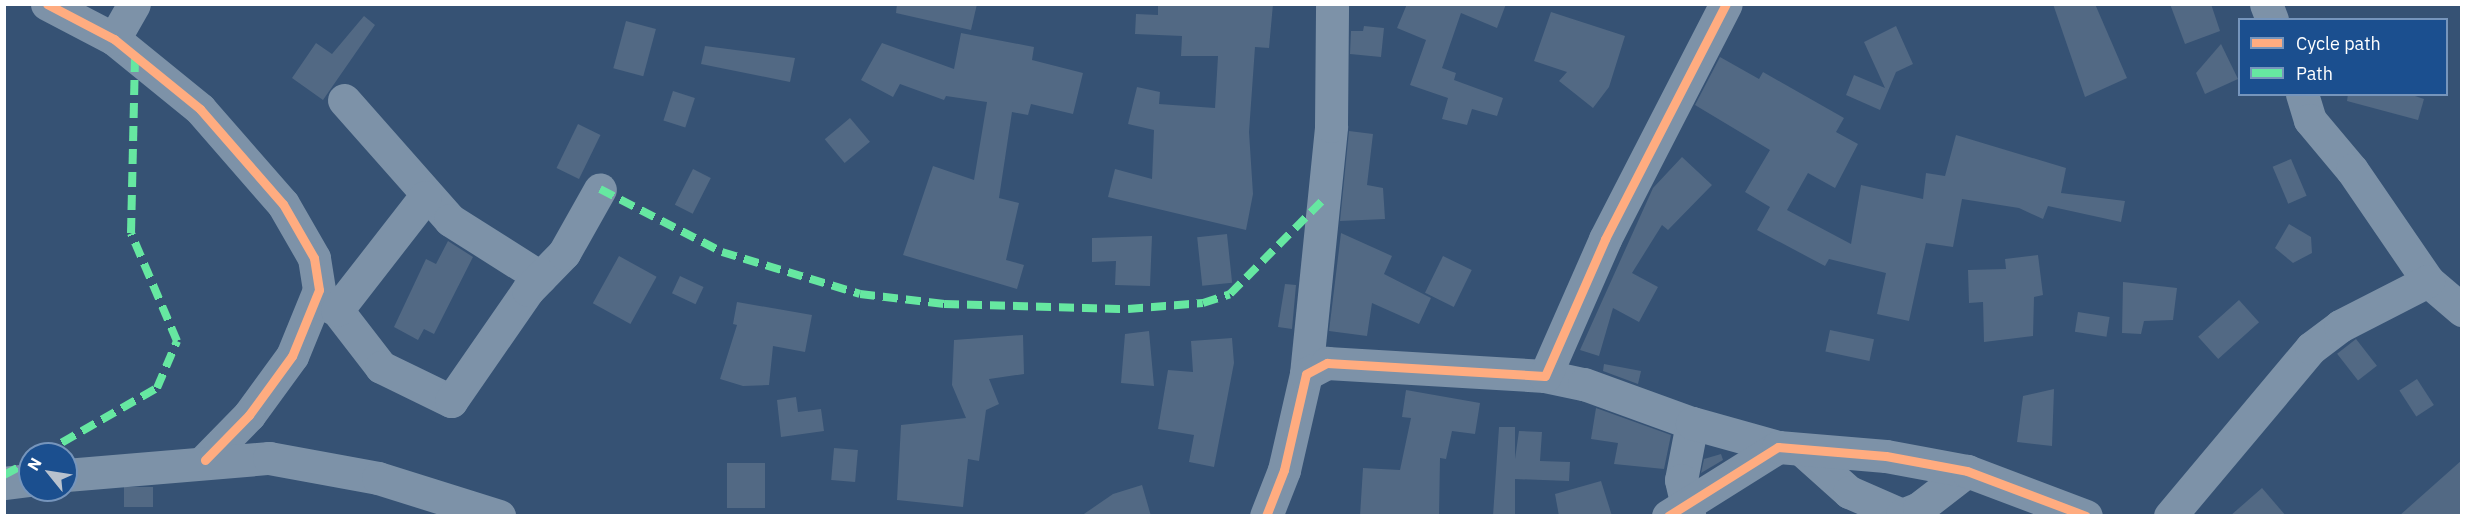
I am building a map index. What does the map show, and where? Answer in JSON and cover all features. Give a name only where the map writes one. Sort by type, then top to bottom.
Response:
[{"type":"street","points":[[47,4],[114,39],[201,109],[283,204],[314,258],[327,305],[381,367],[447,402],[463,388],[540,278],[564,253],[600,189]]},
{"type":"street","points":[[114,39],[134,4]]},
{"type":"street","points":[[1266,516],[1284,470],[1306,374],[1331,126],[1332,4]]},
{"type":"street","points":[[1545,376],[1605,239],[1726,4]]},
{"type":"street","points":[[2169,516],[2311,348],[2340,326],[2451,295],[2310,120],[2303,96]]},
{"type":"street","points":[[344,100],[425,197],[450,220],[540,278]]},
{"type":"street","points":[[205,460],[273,387],[327,305],[425,197]]},
{"type":"street","points":[[1306,374],[1327,363],[1350,361],[1545,376],[1584,384],[1692,423],[1790,448],[1886,456],[1967,471],[2086,516]]},
{"type":"street","points":[[1680,511],[1681,480],[1692,423]]},
{"type":"street","points":[[1790,448],[1849,492],[1902,514],[1919,508],[1967,471]]},
{"type":"street","points":[[1680,511],[1790,448]]},
{"type":"street","points":[[78,474],[205,460],[269,458],[378,478],[499,516]]},
{"type":"building","points":[[897,4],[977,4],[971,30],[896,13]]},
{"type":"building","points":[[1158,4],[1273,4],[1269,48],[1255,47],[1249,132],[1253,194],[1246,230],[1108,197],[1115,169],[1152,179],[1154,130],[1128,124],[1137,87],[1160,92],[1159,104],[1215,108],[1218,56],[1181,56],[1182,36],[1135,34],[1136,14],[1158,15]]},
{"type":"building","points":[[1407,4],[1506,4],[1497,28],[1461,13],[1442,68],[1456,73],[1454,80],[1503,98],[1497,116],[1472,109],[1467,125],[1442,119],[1448,98],[1410,85],[1426,40],[1397,28]]},
{"type":"building","points":[[2053,4],[2095,4],[2127,78],[2085,97]]},
{"type":"building","points":[[2170,4],[2211,4],[2220,31],[2185,44]]},
{"type":"building","points":[[1551,12],[1625,36],[1609,87],[1593,108],[1559,81],[1567,72],[1534,61]]},
{"type":"building","points":[[364,16],[375,25],[323,100],[292,78],[316,43],[332,54]]},
{"type":"building","points":[[626,21],[656,29],[643,76],[613,68]]},
{"type":"building","points":[[1364,26],[1384,28],[1381,57],[1350,54],[1351,31],[1363,31]]},
{"type":"building","points":[[1896,26],[1913,64],[1896,72],[1880,110],[1846,95],[1854,75],[1885,88],[1864,42]]},
{"type":"building","points":[[961,33],[1034,47],[1032,60],[1083,73],[1073,114],[1031,104],[1028,115],[1012,112],[999,198],[1019,203],[1006,260],[1024,265],[1017,289],[903,255],[933,166],[974,180],[987,102],[946,96],[944,100],[900,84],[893,97],[861,80],[882,43],[954,69]]},
{"type":"building","points":[[2221,44],[2238,79],[2205,94],[2196,73]]},
{"type":"building","points":[[705,46],[795,58],[790,82],[701,64]]},
{"type":"building","points":[[1720,57],[1759,79],[1763,72],[1844,118],[1836,132],[1858,144],[1835,188],[1808,173],[1787,210],[1851,244],[1861,185],[1923,199],[1926,173],[1945,176],[1956,135],[2066,168],[2061,193],[2125,201],[2121,222],[2048,206],[2043,219],[2019,208],[1962,199],[1953,247],[1926,243],[1909,321],[1877,314],[1886,273],[1829,259],[1825,266],[1757,230],[1770,207],[1745,192],[1770,150],[1695,105]]},
{"type":"building","points":[[673,91],[695,98],[685,128],[663,120]]},
{"type":"building","points":[[2348,96],[2415,96],[2424,99],[2418,120],[2347,101]]},
{"type":"building","points":[[850,118],[870,142],[845,163],[825,139]]},
{"type":"building","points":[[578,124],[600,135],[579,179],[557,168]]},
{"type":"building","points":[[1349,131],[1373,134],[1367,185],[1383,188],[1385,219],[1340,221]]},
{"type":"building","points":[[1682,157],[1712,185],[1668,230],[1662,225],[1632,273],[1658,287],[1639,322],[1613,308],[1599,356],[1580,350],[1653,188]]},
{"type":"building","points":[[2291,159],[2307,196],[2288,204],[2273,167]]},
{"type":"building","points":[[693,169],[711,178],[693,214],[675,205]]},
{"type":"building","points":[[2289,224],[2311,237],[2312,253],[2293,263],[2275,248]]},
{"type":"building","points":[[1341,233],[1392,256],[1384,274],[1431,298],[1419,324],[1372,303],[1367,336],[1329,331]]},
{"type":"building","points":[[1227,234],[1232,283],[1202,286],[1197,237]]},
{"type":"building","points":[[1152,236],[1150,286],[1115,285],[1116,261],[1092,262],[1092,238]]},
{"type":"building","points":[[448,241],[473,257],[434,334],[424,329],[418,340],[394,327],[426,259],[436,264]]},
{"type":"building","points":[[2038,255],[2043,295],[2034,297],[2033,336],[1984,342],[1983,302],[1969,303],[1968,270],[2006,269],[2005,259]]},
{"type":"building","points":[[619,256],[657,277],[630,324],[593,303]]},
{"type":"building","points":[[1443,256],[1472,270],[1454,307],[1425,293]]},
{"type":"building","points":[[680,276],[704,287],[696,304],[672,293]]},
{"type":"building","points":[[2123,282],[2177,288],[2173,320],[2144,321],[2141,334],[2122,333]]},
{"type":"building","points":[[1285,284],[1296,285],[1292,329],[1278,327]]},
{"type":"building","points":[[2239,300],[2259,322],[2218,359],[2198,337]]},
{"type":"building","points":[[737,302],[812,315],[805,352],[773,346],[769,385],[743,386],[720,379],[737,325],[733,324]]},
{"type":"building","points":[[2078,312],[2110,317],[2106,337],[2075,332]]},
{"type":"building","points":[[1830,330],[1874,339],[1869,361],[1825,352]]},
{"type":"building","points":[[1149,331],[1154,386],[1121,383],[1125,334]]},
{"type":"building","points":[[1023,335],[1024,374],[989,379],[999,404],[986,410],[979,461],[968,459],[963,507],[897,500],[901,425],[966,418],[952,385],[954,340]]},
{"type":"building","points":[[1232,338],[1234,363],[1214,467],[1189,462],[1194,435],[1158,429],[1168,370],[1193,372],[1191,341]]},
{"type":"building","points":[[2356,339],[2377,366],[2358,381],[2337,354]]},
{"type":"building","points":[[1604,364],[1641,371],[1638,384],[1603,371]]},
{"type":"building","points":[[2417,379],[2434,405],[2416,416],[2399,390]]},
{"type":"building","points":[[2054,389],[2052,446],[2017,442],[2023,396]]},
{"type":"building","points":[[1406,390],[1480,403],[1475,434],[1452,431],[1446,459],[1440,458],[1439,516],[1360,516],[1363,468],[1400,470],[1411,418],[1402,417]]},
{"type":"building","points":[[796,397],[798,412],[821,409],[824,431],[781,437],[777,400]]},
{"type":"building","points":[[1596,408],[1671,435],[1664,469],[1614,464],[1618,443],[1591,439]]},
{"type":"building","points":[[1499,427],[1515,427],[1515,459],[1519,431],[1542,432],[1540,461],[1570,462],[1569,481],[1515,479],[1515,516],[1493,516]]},
{"type":"building","points":[[834,448],[858,450],[855,482],[831,480]]},
{"type":"building","points":[[1721,454],[1723,460],[1701,473],[1704,459]]},
{"type":"building","points":[[2462,460],[2462,516],[2399,516]]},
{"type":"building","points":[[727,463],[765,463],[765,508],[727,508]]},
{"type":"building","points":[[1601,481],[1612,516],[1559,516],[1555,494]]},
{"type":"building","points":[[1142,485],[1151,516],[1081,516],[1113,494]]},
{"type":"building","points":[[124,487],[153,487],[153,507],[124,507]]},
{"type":"building","points":[[2262,488],[2286,516],[2230,516]]},
{"type":"marked path","points":[[63,442],[157,388],[177,341],[131,233],[135,56]]},
{"type":"marked path","points":[[600,189],[722,252],[860,294],[944,304],[1128,309],[1203,303],[1230,294],[1325,198]]},
{"type":"marked path","points":[[4,475],[18,467]]},
{"type":"cycle path","points":[[47,4],[114,39],[200,109],[283,204],[314,258],[319,290],[292,356],[249,415],[205,460]]},
{"type":"cycle path","points":[[1266,516],[1284,470],[1306,374],[1327,363],[1545,376],[1605,239],[1726,4]]},
{"type":"cycle path","points":[[1668,516],[1778,447],[1886,456],[1967,471],[2086,516]]}]
